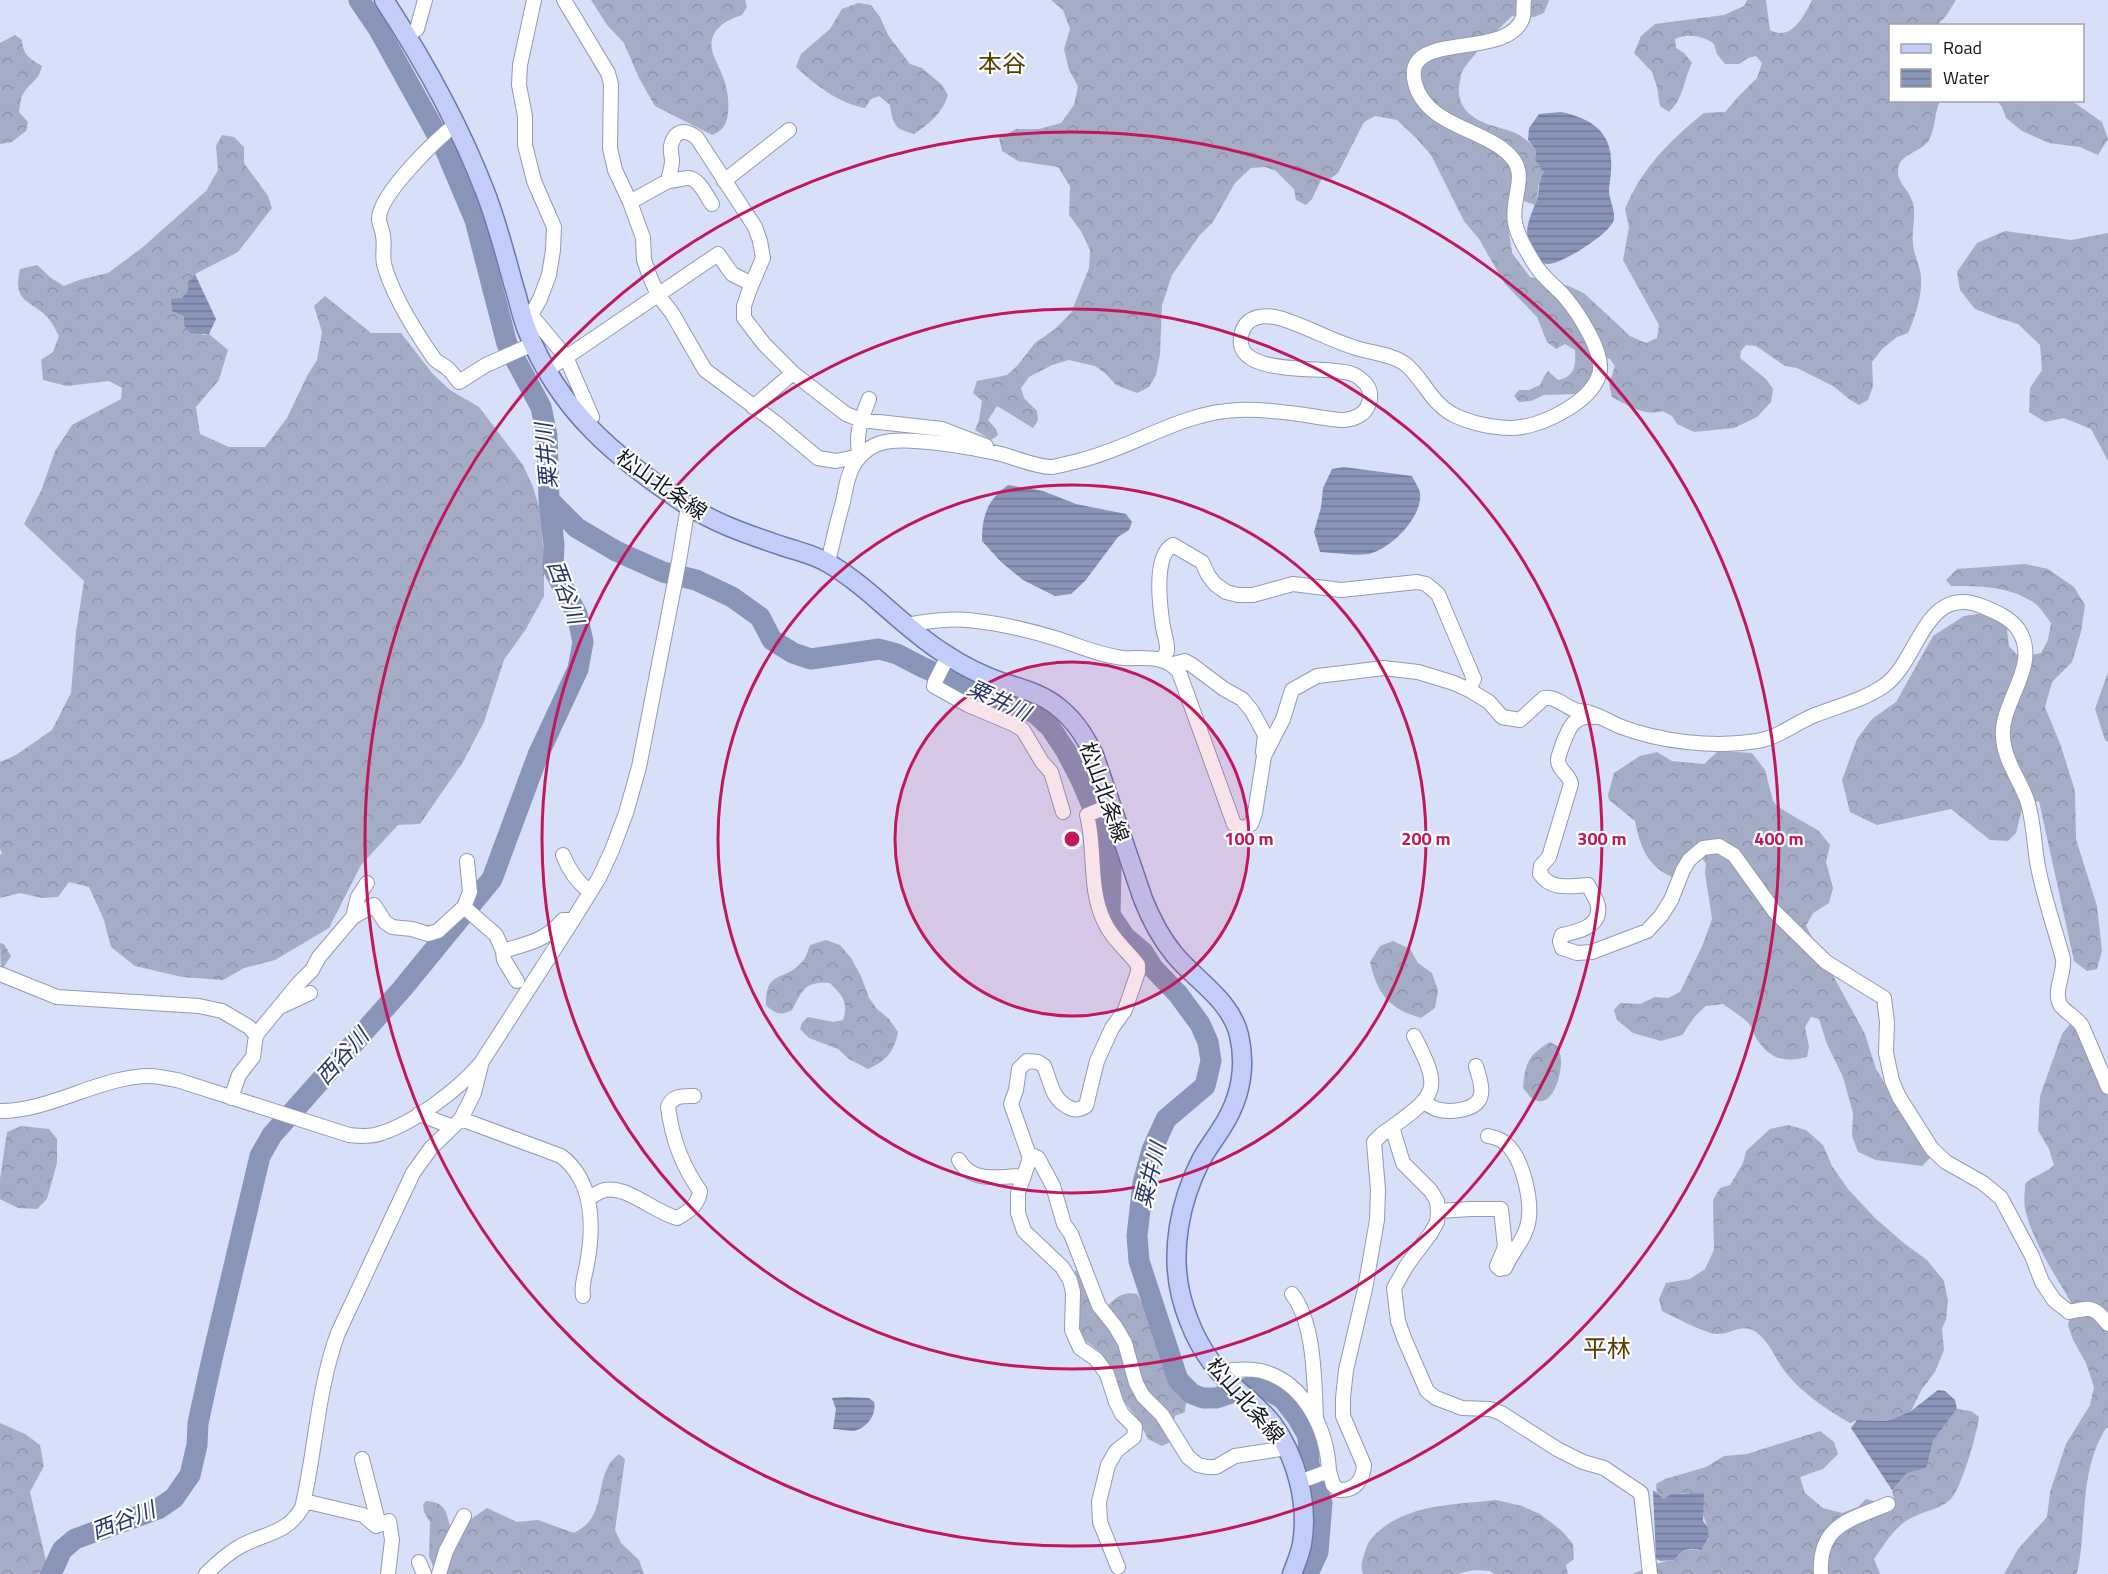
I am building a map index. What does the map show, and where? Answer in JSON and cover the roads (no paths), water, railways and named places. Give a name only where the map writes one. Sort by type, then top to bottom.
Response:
[{"type":"main road","name":"松山北条線","points":[[384,0],[406,36],[479,175],[527,317],[529,346],[557,390],[584,423],[613,450],[688,506],[734,528],[828,562],[858,584],[945,662],[1037,694],[1060,708],[1084,733],[1094,755],[1100,809],[1152,920],[1175,956],[1215,994],[1230,1013],[1238,1032],[1242,1070],[1238,1097],[1234,1108],[1202,1158],[1193,1178],[1181,1216],[1177,1259],[1181,1296],[1197,1340],[1222,1376],[1270,1422],[1287,1448],[1303,1480],[1302,1544],[1292,1574]]},
{"type":"street","points":[[406,36],[417,28],[425,0]]},
{"type":"street","points":[[534,0],[520,65],[519,85],[525,116],[525,145],[534,181],[554,227],[549,275],[540,299],[527,317],[566,357],[592,417],[584,423]]},
{"type":"street","points":[[564,0],[608,73],[611,84],[610,148],[615,170],[643,238],[644,260],[657,295],[672,313],[705,370],[818,458],[836,461],[860,456]]},
{"type":"street","points":[[828,562],[851,470],[860,456],[877,444],[892,441],[941,445],[997,454],[1051,467],[1084,460],[1196,417],[1217,412],[1241,410],[1344,420],[1361,416],[1369,405],[1371,392],[1365,382],[1355,374],[1265,365],[1251,360],[1243,350],[1241,337],[1243,329],[1250,320],[1261,316],[1277,317],[1356,349],[1401,361],[1409,367],[1436,402],[1451,413],[1470,422],[1511,428],[1530,425],[1563,411],[1589,392],[1601,369],[1599,357],[1577,313],[1539,272],[1523,244],[1516,226],[1514,211],[1520,180],[1518,167],[1509,152],[1452,124],[1436,112],[1417,90],[1413,78],[1413,69],[1417,60],[1431,52],[1454,46],[1484,44],[1518,27],[1524,16],[1524,0]]},
{"type":"street","points":[[452,127],[432,145],[391,192],[382,209],[379,219],[384,236],[383,262],[413,327],[435,360],[449,369],[459,382],[507,355],[529,346]]},
{"type":"street","points":[[724,181],[789,130]]},
{"type":"street","points":[[668,181],[672,161],[671,147],[679,132],[684,131],[697,138],[755,227],[763,258],[744,306],[744,318],[764,344],[793,374],[846,414],[861,420],[942,429],[981,443],[997,454]]},
{"type":"street","points":[[630,202],[668,181],[681,181],[688,178],[695,180],[712,204]]},
{"type":"street","points":[[546,371],[718,254],[732,274],[752,284]]},
{"type":"street","points":[[753,406],[793,374]]},
{"type":"street","points":[[860,456],[857,447],[861,420],[870,399]]},
{"type":"street","points":[[941,445],[942,429]]},
{"type":"street","points":[[0,1110],[16,1111],[39,1106],[124,1079],[150,1076],[177,1080],[349,1135],[366,1137],[382,1133],[419,1114],[466,1081],[481,1063],[573,920],[612,850],[626,813],[639,766],[680,561],[688,506]]},
{"type":"street","points":[[1473,683],[1474,679],[1438,594],[1426,584],[1417,582],[1341,590],[1293,584],[1253,595],[1238,595],[1226,592],[1215,584],[1202,562],[1173,545],[1167,548],[1163,555],[1160,571],[1162,622],[1168,662],[1179,672],[1234,824],[1242,829],[1251,824],[1255,813],[1264,756],[1283,719],[1292,690],[1317,676],[1383,668],[1418,672],[1437,677],[1481,696],[1502,717],[1520,720],[1544,698],[1549,697],[1574,710],[1660,739],[1720,744],[1769,739],[1813,716],[1858,700],[1886,685],[1897,675],[1921,634],[1939,610],[1961,602],[1981,606],[2007,618],[2017,628],[2023,640],[2024,653],[2021,675],[2008,708],[2002,738],[2028,802],[2039,870],[2063,959],[2064,969],[2057,994],[2059,1003],[2076,1017],[2082,1026],[2108,1087]]},
{"type":"street","points":[[904,625],[966,620],[1041,634],[1121,658],[1185,661],[1242,699],[1252,711],[1265,735],[1262,749],[1264,756]]},
{"type":"street","points":[[945,662],[934,686],[944,693],[1023,730],[1042,762],[1051,772],[1063,812]]},
{"type":"street","points":[[1437,677],[1450,676],[1473,683],[1499,704],[1502,717]]},
{"type":"street","points":[[1602,718],[1584,716],[1576,720],[1569,728],[1558,759],[1559,766],[1570,778],[1571,784],[1549,857],[1541,866],[1540,874],[1546,882],[1554,886],[1588,885],[1598,904],[1599,911],[1585,930],[1562,935],[1560,941],[1562,948],[1577,953],[1592,952],[1647,931],[1661,916],[1671,900],[1689,860],[1703,848],[1719,846],[1734,855],[1775,912],[1826,962],[1884,998],[1887,1022],[1886,1053],[1892,1081],[1899,1097],[1932,1149],[1946,1162],[1983,1183],[2001,1198],[2032,1256],[2042,1282],[2054,1300],[2069,1312],[2086,1308],[2098,1311],[2108,1324]]},
{"type":"street","points":[[1100,809],[1087,815],[1092,834],[1094,881],[1103,920],[1112,936],[1138,965],[1138,972],[1125,1010],[1112,1028],[1097,1061],[1086,1106],[1080,1110],[1074,1110],[1059,1101],[1053,1093],[1044,1066],[1038,1062],[1027,1061],[1020,1069],[1011,1104],[1029,1158],[1018,1193],[1018,1213],[1024,1231],[1062,1268],[1070,1280],[1073,1292],[1072,1330],[1080,1348],[1096,1359],[1103,1368],[1122,1414],[1135,1427],[1134,1437],[1116,1450],[1108,1465],[1099,1502],[1100,1522],[1118,1567]]},
{"type":"street","points":[[563,855],[573,875],[590,892]]},
{"type":"street","points":[[231,1098],[239,1075],[253,1057],[256,1035],[353,917],[374,905],[385,922],[392,927],[432,934],[467,910],[470,892],[467,861]]},
{"type":"street","points":[[353,917],[358,897],[368,883]]},
{"type":"street","points":[[467,910],[496,935],[504,960],[517,981]]},
{"type":"street","points":[[503,951],[552,933],[563,920],[573,920]]},
{"type":"street","points":[[0,975],[57,997],[199,1006],[222,1011],[249,1027],[256,1035]]},
{"type":"street","points":[[282,1006],[310,993]]},
{"type":"street","points":[[1222,1376],[1260,1371],[1286,1382],[1316,1418],[1328,1451],[1327,1472],[1333,1485],[1339,1491],[1346,1491],[1360,1483],[1364,1465],[1348,1433],[1343,1416],[1342,1398],[1377,1220],[1378,1190],[1374,1142],[1424,1102],[1432,1082],[1430,1067],[1414,1036]]},
{"type":"street","points":[[206,1574],[240,1546],[285,1528],[296,1519],[304,1501],[322,1385],[338,1334],[413,1173],[426,1154],[457,1123],[474,1093],[481,1063]]},
{"type":"street","points":[[1424,1102],[1443,1110],[1473,1107],[1479,1101],[1482,1093],[1476,1066]]},
{"type":"street","points":[[588,1198],[604,1190],[621,1189],[663,1215],[677,1218],[686,1213],[700,1197],[700,1191],[679,1155],[669,1107],[677,1097],[694,1096]]},
{"type":"street","points":[[419,1114],[457,1123],[561,1156],[571,1163],[585,1189],[590,1208],[591,1235],[581,1287],[583,1296]]},
{"type":"street","points":[[1392,1127],[1403,1163],[1431,1191],[1437,1201],[1437,1222],[1394,1288],[1398,1321],[1427,1391],[1436,1398],[1462,1408],[1490,1408],[1501,1413],[1557,1449],[1583,1462],[1604,1468],[1641,1493],[1650,1574]]},
{"type":"street","points":[[1438,1211],[1501,1209],[1505,1247],[1497,1266],[1500,1269],[1505,1268],[1523,1238],[1528,1224],[1528,1197],[1521,1167],[1509,1147],[1503,1141],[1488,1136]]},
{"type":"street","points":[[1029,1158],[1034,1156],[1038,1158],[1053,1186],[1064,1224],[1071,1234],[1099,1306],[1125,1343],[1136,1383],[1143,1396],[1162,1415],[1188,1457],[1198,1465],[1216,1467],[1235,1456],[1287,1448]]},
{"type":"street","points":[[959,1160],[964,1170],[981,1177],[1023,1176]]},
{"type":"street","points":[[1292,1294],[1303,1314],[1313,1361],[1316,1418]]},
{"type":"street","points":[[362,1459],[379,1525]]},
{"type":"street","points":[[1303,1480],[1327,1472]]},
{"type":"street","points":[[304,1501],[363,1515],[376,1526],[389,1521],[392,1540],[387,1574]]},
{"type":"street","points":[[1821,1574],[1820,1558],[1830,1534],[1841,1524],[1888,1504]]},
{"type":"street","points":[[439,1574],[446,1551],[464,1515]]},
{"type":"water","points":[[1561,112],[1592,124],[1605,138],[1611,157],[1609,192],[1614,219],[1605,232],[1586,247],[1564,259],[1548,264],[1542,263],[1533,255],[1527,236],[1528,224],[1544,172],[1535,160],[1536,150],[1528,140],[1529,128],[1539,114]]},
{"type":"water","points":[[195,274],[216,319],[209,334],[190,333],[184,325],[184,316],[172,311],[171,299],[182,298],[188,290],[188,282]]},
{"type":"water","points":[[1344,467],[1412,476],[1419,489],[1420,502],[1411,522],[1386,546],[1368,554],[1320,552],[1314,532],[1321,507],[1323,488],[1332,469]]},
{"type":"water","points":[[1008,485],[1043,491],[1076,504],[1126,514],[1132,522],[1129,530],[1118,537],[1085,581],[1071,594],[1055,596],[1023,580],[1001,562],[982,541],[987,509],[995,497]]},
{"type":"water","points":[[1938,1390],[1945,1391],[1955,1400],[1957,1409],[1933,1441],[1926,1468],[1907,1473],[1892,1490],[1851,1428],[1857,1420],[1887,1421],[1911,1411]]},
{"type":"water","points":[[832,1398],[869,1398],[874,1402],[874,1412],[870,1421],[858,1430],[833,1429],[836,1409]]},
{"type":"water","points":[[1653,1490],[1664,1499],[1671,1494],[1704,1493],[1703,1521],[1708,1528],[1709,1537],[1701,1550],[1686,1550],[1674,1560],[1656,1559]]},
{"type":"waterway","name":"西谷川","points":[[51,1574],[62,1550],[75,1539],[158,1509],[174,1498],[190,1475],[197,1445],[198,1423],[212,1359],[260,1156],[272,1135],[402,989],[492,879],[538,755],[578,669],[583,642],[577,614],[553,568],[554,545],[549,500],[547,436],[541,407],[507,344],[475,220],[445,149],[378,28],[359,0]]},
{"type":"waterway","name":"粟井川","points":[[549,500],[577,528],[616,551],[663,572],[696,580],[732,597],[760,617],[772,640],[793,653],[811,659],[879,649],[897,654],[960,684],[1036,714],[1050,727],[1081,780],[1101,827],[1111,867],[1110,915],[1125,937],[1143,952],[1153,968],[1178,994],[1200,1024],[1208,1042],[1211,1061],[1205,1086],[1166,1119],[1152,1150],[1143,1183],[1137,1236],[1139,1261],[1178,1380],[1192,1394],[1203,1398],[1216,1398],[1250,1387],[1268,1390],[1283,1399],[1308,1436],[1309,1464],[1322,1503],[1318,1552],[1308,1574]]},
{"type":"district","name":"本谷","points":[[1002,63]]},
{"type":"district","name":"平林","points":[[1607,1348]]}]
